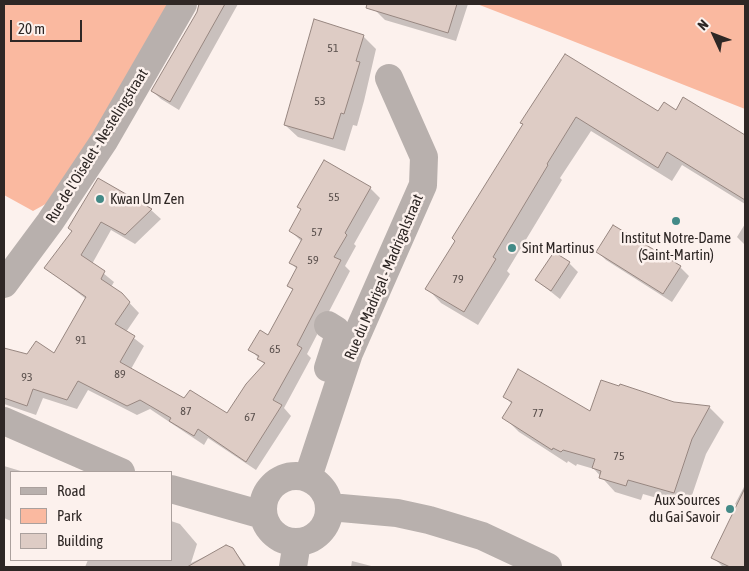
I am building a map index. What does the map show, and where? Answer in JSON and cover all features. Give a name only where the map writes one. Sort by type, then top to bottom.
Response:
[{"type":"street","name":"Rue de l'Oiselet - Nestelingstraat","points":[[4,284],[50,222],[104,141],[183,4]]},
{"type":"street","name":"Rue du Madrigal - Madrigalstraat","points":[[308,477],[349,353],[424,185],[424,157],[389,78]]},
{"type":"street","points":[[328,325],[336,330],[338,337],[323,391],[330,412]]},
{"type":"street","points":[[4,421],[120,471]]},
{"type":"street","points":[[290,476],[308,477],[320,484],[327,495],[330,507],[329,518],[320,531],[308,540],[295,555],[286,541],[275,535],[263,515],[265,498],[274,483],[290,476]]},
{"type":"street","points":[[172,489],[263,515]]},
{"type":"street","points":[[330,507],[397,513],[429,520],[482,536],[548,567]]},
{"type":"green space","points":[[4,4],[169,4],[76,166],[51,201],[33,211],[4,195]]},
{"type":"green space","points":[[477,4],[745,4],[745,109],[560,36]]},
{"type":"building","points":[[199,4],[225,4],[170,102],[151,91],[197,12]]},
{"type":"building","points":[[367,4],[457,4],[448,33],[366,8]]},
{"type":"building","points":[[314,19],[364,35],[356,61],[360,62],[344,114],[341,113],[333,139],[284,125]]},
{"type":"building","points":[[565,54],[658,111],[664,102],[676,110],[683,97],[745,135],[745,200],[667,152],[658,168],[576,117],[493,257],[496,259],[464,312],[425,289],[455,241],[452,238],[523,124],[520,123]]},
{"type":"building","points":[[324,160],[371,187],[334,257],[341,260],[297,345],[302,348],[273,400],[282,405],[246,462],[198,429],[194,436],[169,421],[171,418],[140,400],[127,406],[78,381],[67,400],[33,389],[27,406],[4,398],[4,348],[27,354],[36,341],[54,353],[86,297],[44,268],[72,231],[68,228],[98,178],[152,209],[125,235],[101,222],[81,255],[105,271],[101,279],[122,293],[130,302],[115,324],[135,336],[120,362],[184,398],[190,390],[227,413],[246,384],[265,363],[257,359],[259,356],[248,350],[260,330],[268,335],[293,289],[287,286],[297,267],[289,263],[302,239],[289,231],[301,209],[297,207]]},
{"type":"building","points":[[613,225],[681,266],[663,294],[596,252]]},
{"type":"building","points":[[554,252],[570,262],[551,291],[535,280]]},
{"type":"building","points":[[518,369],[590,411],[601,380],[619,386],[620,384],[674,402],[710,406],[692,439],[674,493],[628,480],[626,486],[599,478],[601,471],[592,468],[595,459],[563,450],[561,452],[553,448],[552,450],[502,418],[512,402],[503,397]]},
{"type":"building","points":[[745,488],[745,567],[730,567],[711,558]]},
{"type":"building","points":[[226,545],[233,548],[245,567],[187,567]]},
{"type":"place","name":"Kwan Um Zen","points":[[100,199]]},
{"type":"place","name":"Institut Notre-Dame (Saint-Martin)","points":[[676,221]]},
{"type":"place","name":"Sint Martinus","points":[[512,248]]},
{"type":"place","name":"Aux Sources du Gai Savoir","points":[[730,509]]}]
